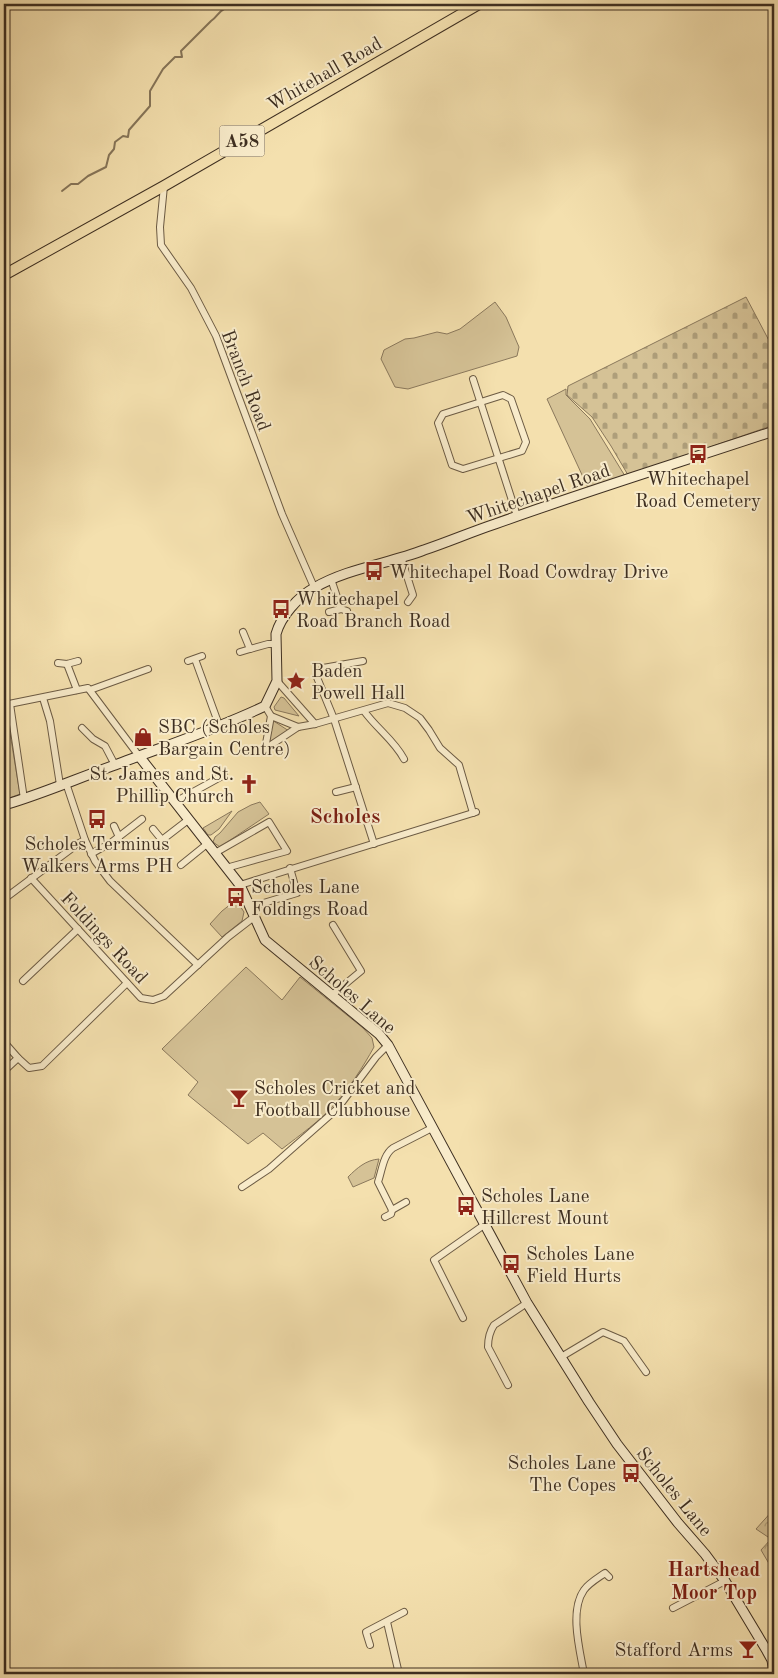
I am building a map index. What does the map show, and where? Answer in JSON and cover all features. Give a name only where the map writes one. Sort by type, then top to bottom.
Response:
[{"type":"highway","name":"Whitehall Road","points":[[4,275],[164,186],[479,4]]},
{"type":"main road","name":"Whitechapel Road","points":[[277,681],[278,627],[284,617],[302,597],[331,579],[348,572],[422,551],[517,516],[774,431]]},
{"type":"main road","points":[[4,805],[139,756],[265,706],[277,681]]},
{"type":"main road","name":"Scholes Lane","points":[[139,756],[240,884],[264,940],[379,1034],[388,1045],[527,1303],[617,1444],[725,1581],[772,1660],[774,1674]]},
{"type":"street","name":"Branch Road","points":[[164,186],[160,227],[161,245],[191,288],[216,336],[282,514],[314,588]]},
{"type":"street","points":[[473,379],[517,516]]},
{"type":"street","points":[[503,395],[511,398],[526,442],[522,451],[498,458],[464,469],[452,465],[438,423],[443,414],[503,395]]},
{"type":"street","points":[[401,557],[413,595],[408,602]]},
{"type":"street","points":[[329,612],[344,610],[331,579]]},
{"type":"street","points":[[243,632],[250,649]]},
{"type":"street","points":[[240,652],[268,644],[277,644]]},
{"type":"street","points":[[195,658],[219,725]]},
{"type":"street","points":[[58,663],[67,664],[78,661]]},
{"type":"street","points":[[363,661],[323,668],[316,675],[334,719],[374,844]]},
{"type":"street","points":[[67,664],[77,690]]},
{"type":"street","points":[[24,799],[6,704],[88,688],[90,690],[148,669]]},
{"type":"street","points":[[277,681],[315,724]]},
{"type":"street","points":[[90,690],[139,756]]},
{"type":"street","points":[[43,698],[50,721],[63,784],[95,861],[110,881],[198,965]]},
{"type":"street","points":[[240,884],[475,812],[459,765],[440,748],[420,718],[404,708],[388,703],[334,719],[298,727],[265,749],[271,716]]},
{"type":"street","points":[[265,706],[271,716],[298,727]]},
{"type":"street","points":[[364,711],[375,725],[398,747],[404,760]]},
{"type":"street","points":[[82,728],[93,739],[105,746],[115,765]]},
{"type":"street","points":[[175,802],[224,775]]},
{"type":"street","points":[[336,792],[356,787]]},
{"type":"street","points":[[91,854],[119,837],[142,819]]},
{"type":"street","points":[[153,829],[162,840],[188,820]]},
{"type":"street","points":[[215,853],[269,822],[287,851],[226,868]]},
{"type":"street","points":[[114,826],[119,837]]},
{"type":"street","points":[[4,899],[85,840]]},
{"type":"street","points":[[182,865],[208,844]]},
{"type":"street","points":[[250,907],[297,893],[290,868]]},
{"type":"street","name":"Foldings Road","points":[[31,878],[141,998],[153,1000],[164,996],[228,937],[254,917]]},
{"type":"street","points":[[332,995],[361,971],[333,925]]},
{"type":"street","points":[[23,980],[78,929]]},
{"type":"street","points":[[4,1042],[29,1068],[42,1066],[127,983]]},
{"type":"street","points":[[242,1187],[269,1169],[337,1109],[376,1057],[388,1045]]},
{"type":"street","points":[[4,1071],[18,1058]]},
{"type":"street","points":[[392,1210],[378,1182],[388,1151],[432,1128]]},
{"type":"street","points":[[385,1217],[391,1214],[392,1210],[406,1202]]},
{"type":"street","points":[[463,1318],[434,1260],[484,1225]]},
{"type":"street","points":[[508,1385],[488,1347],[488,1342],[494,1325],[527,1303]]},
{"type":"street","points":[[561,1356],[603,1332],[624,1341],[646,1372]]},
{"type":"street","points":[[584,1674],[576,1625],[578,1603],[584,1590],[594,1580],[605,1573],[609,1577]]},
{"type":"street","points":[[673,1608],[725,1581]]},
{"type":"street","points":[[370,1645],[363,1630],[386,1622],[404,1612]]},
{"type":"street","points":[[386,1622],[399,1674]]},
{"type":"green space","points":[[746,297],[774,350],[774,425],[628,475],[592,417],[567,395],[568,386]]},
{"type":"green space","points":[[495,302],[506,317],[519,347],[517,356],[408,389],[395,387],[381,359],[384,350],[405,339],[437,332],[447,334],[460,329]]},
{"type":"green space","points":[[566,389],[566,395],[590,419],[625,476],[589,490],[547,399]]},
{"type":"green space","points":[[281,697],[299,716],[275,710],[274,707]]},
{"type":"green space","points":[[6,709],[20,794],[4,800],[4,710]]},
{"type":"green space","points":[[272,720],[289,731],[271,741],[269,740]]},
{"type":"green space","points":[[260,802],[269,814],[220,847],[213,842],[215,837],[238,812]]},
{"type":"green space","points":[[232,811],[219,829],[208,835],[203,828]]},
{"type":"green space","points":[[236,900],[244,912],[242,921],[222,937],[210,924]]},
{"type":"green space","points":[[246,967],[282,1000],[300,977],[363,1028],[372,1038],[374,1047],[356,1077],[335,1104],[282,1149],[263,1133],[248,1144],[188,1095],[198,1082],[162,1049]]},
{"type":"green space","points":[[379,1159],[374,1178],[353,1187],[348,1177],[366,1163]]},
{"type":"green space","points":[[774,1509],[774,1565],[771,1567],[761,1550],[771,1539],[756,1529]]},
{"type":"waterway","points":[[62,191],[71,184],[78,184],[88,176],[106,167],[115,142],[123,136],[128,137],[129,130],[150,106],[150,91],[163,69],[175,57],[182,57],[181,51],[224,9],[226,4]]},
{"type":"place","name":"Whitechapel Road Cemetery","points":[[698,454]]},
{"type":"place","name":"Whitechapel Road Cowdray Drive","points":[[374,571]]},
{"type":"place","name":"Whitechapel Road Branch Road","points":[[281,609]]},
{"type":"place","name":"Baden Powell Hall","points":[[296,681]]},
{"type":"place","name":"SBC (Scholes Bargain Centre)","points":[[143,737]]},
{"type":"place","name":"St. James and St. Phillip Church","points":[[249,784]]},
{"type":"place","name":"Scholes Terminus Walkers Arms PH","points":[[97,819]]},
{"type":"place","name":"Scholes Lane Foldings Road","points":[[236,897]]},
{"type":"place","name":"Scholes Cricket and Football Clubhouse","points":[[239,1098]]},
{"type":"place","name":"Scholes Lane Hillcrest Mount","points":[[466,1206]]},
{"type":"place","name":"Scholes Lane Field Hurts","points":[[511,1264]]},
{"type":"place","name":"Scholes Lane The Copes","points":[[631,1473]]},
{"type":"place","name":"Stafford Arms","points":[[748,1649]]},
{"type":"district","name":"Scholes","points":[[345,816]]},
{"type":"district","name":"Hartshead Moor Top","points":[[714,1580]]}]
